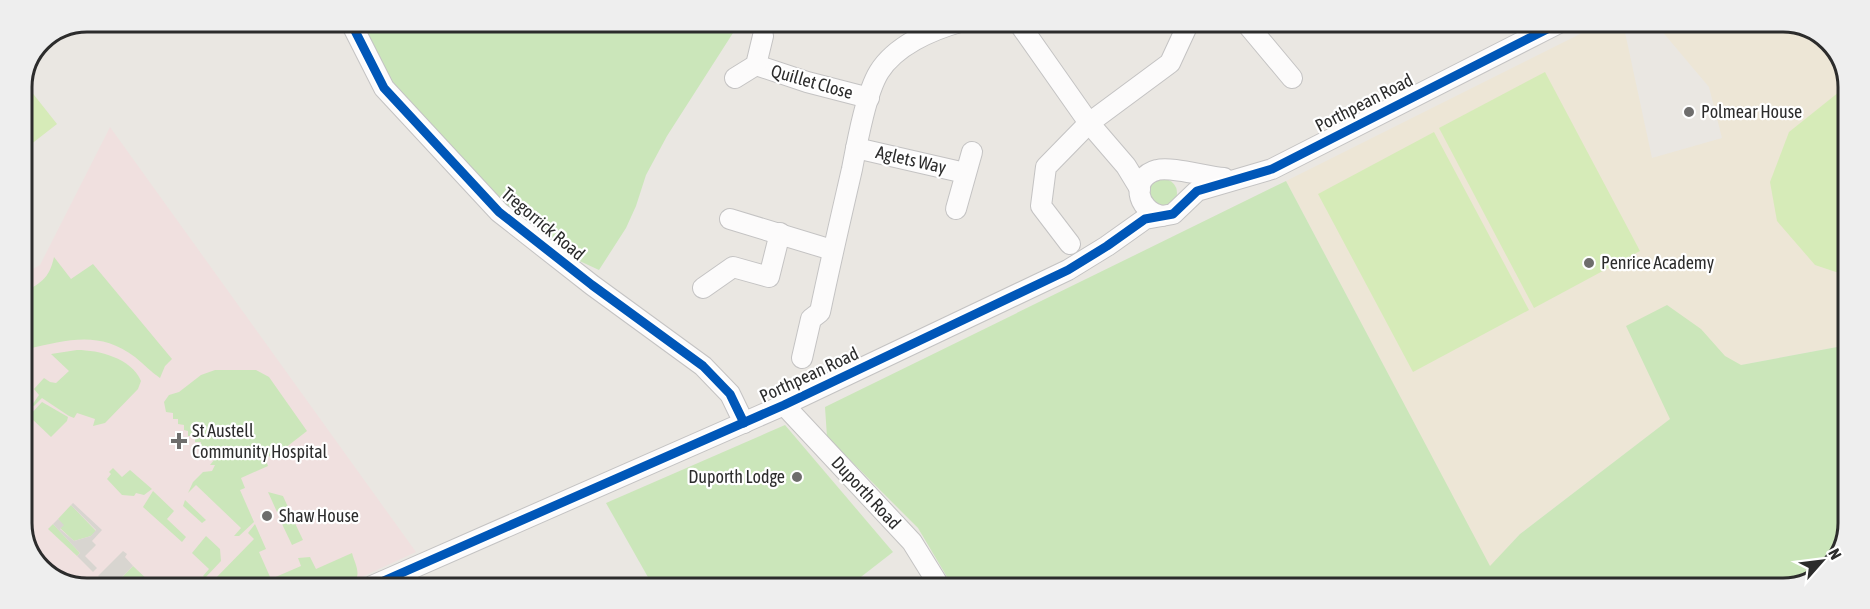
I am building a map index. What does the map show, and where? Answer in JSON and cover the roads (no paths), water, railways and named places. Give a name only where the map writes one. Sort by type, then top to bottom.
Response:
[{"type":"street","name":"Tregorrick Road","points":[[356,32],[384,88],[499,212],[592,285],[703,366],[730,394],[744,423]]},
{"type":"street","name":"Aglets Way","points":[[802,358],[811,319],[820,312],[856,148],[878,74],[890,58],[914,42],[936,32]]},
{"type":"street","points":[[1025,32],[1089,123],[1117,154],[1140,192],[1146,209],[1152,214],[1162,216]]},
{"type":"street","points":[[1070,244],[1041,206],[1046,167],[1089,123],[1170,63],[1184,32]]},
{"type":"street","points":[[1254,32],[1292,78]]},
{"type":"street","name":"Porthpean Road","points":[[412,578],[1068,270],[1145,219],[1173,214],[1197,191],[1272,169],[1541,32]]},
{"type":"street","name":"Quillet Close","points":[[735,78],[756,65],[763,36]]},
{"type":"street","name":"Quillet Close","points":[[756,65],[807,82],[869,98]]},
{"type":"street","name":"Aglets Way","points":[[856,148],[965,173]]},
{"type":"street","name":"Aglets Way","points":[[956,209],[972,152]]},
{"type":"street","points":[[1117,154],[1181,178],[1185,185],[1186,199],[1183,206]]},
{"type":"street","name":"Porthpean Road","points":[[1120,235],[1145,177],[1163,170],[1232,179]]},
{"type":"street","points":[[730,219],[832,250]]},
{"type":"street","points":[[703,288],[733,267],[769,277],[780,233]]},
{"type":"street","name":"Duporth Road","points":[[784,405],[912,542],[932,578]]},
{"type":"place","name":"Polmear House","points":[[1689,112]]},
{"type":"place","name":"Penrice Academy","points":[[1589,263]]},
{"type":"place","name":"St Austell Community Hospital","points":[[179,441]]},
{"type":"place","name":"Duporth Lodge","points":[[797,477]]},
{"type":"place","name":"Shaw House","points":[[267,516]]}]
